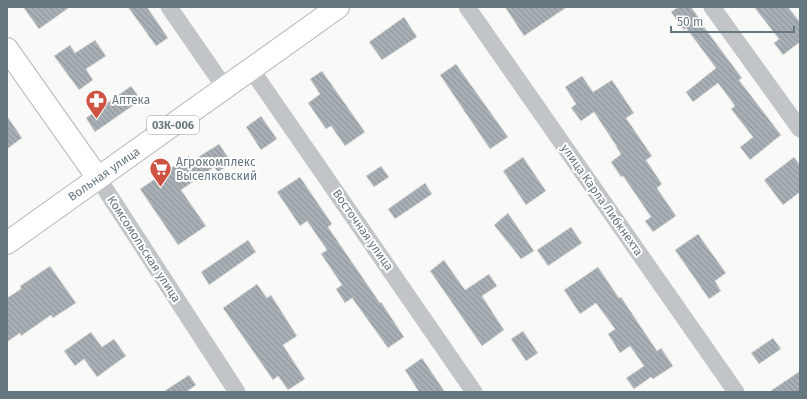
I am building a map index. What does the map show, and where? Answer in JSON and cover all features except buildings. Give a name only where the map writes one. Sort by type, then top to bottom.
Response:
[{"type":"main road","name":"Вольная улица","points":[[7,243],[338,7]]},
{"type":"main road","name":"Комсомольская улица","points":[[7,49],[98,178]]},
{"type":"street","points":[[169,7],[225,88]]},
{"type":"street","name":"улица Карла Либкнехта","points":[[467,7],[736,392]]},
{"type":"street","points":[[712,7],[800,129]]},
{"type":"street","name":"Восточная улица","points":[[251,69],[474,392]]},
{"type":"street","name":"Комсомольская улица","points":[[98,178],[237,392]]},
{"type":"place","name":"Аптека","points":[[96,120]]},
{"type":"place","name":"Агрокомплекс Выселковский","points":[[160,188]]}]
